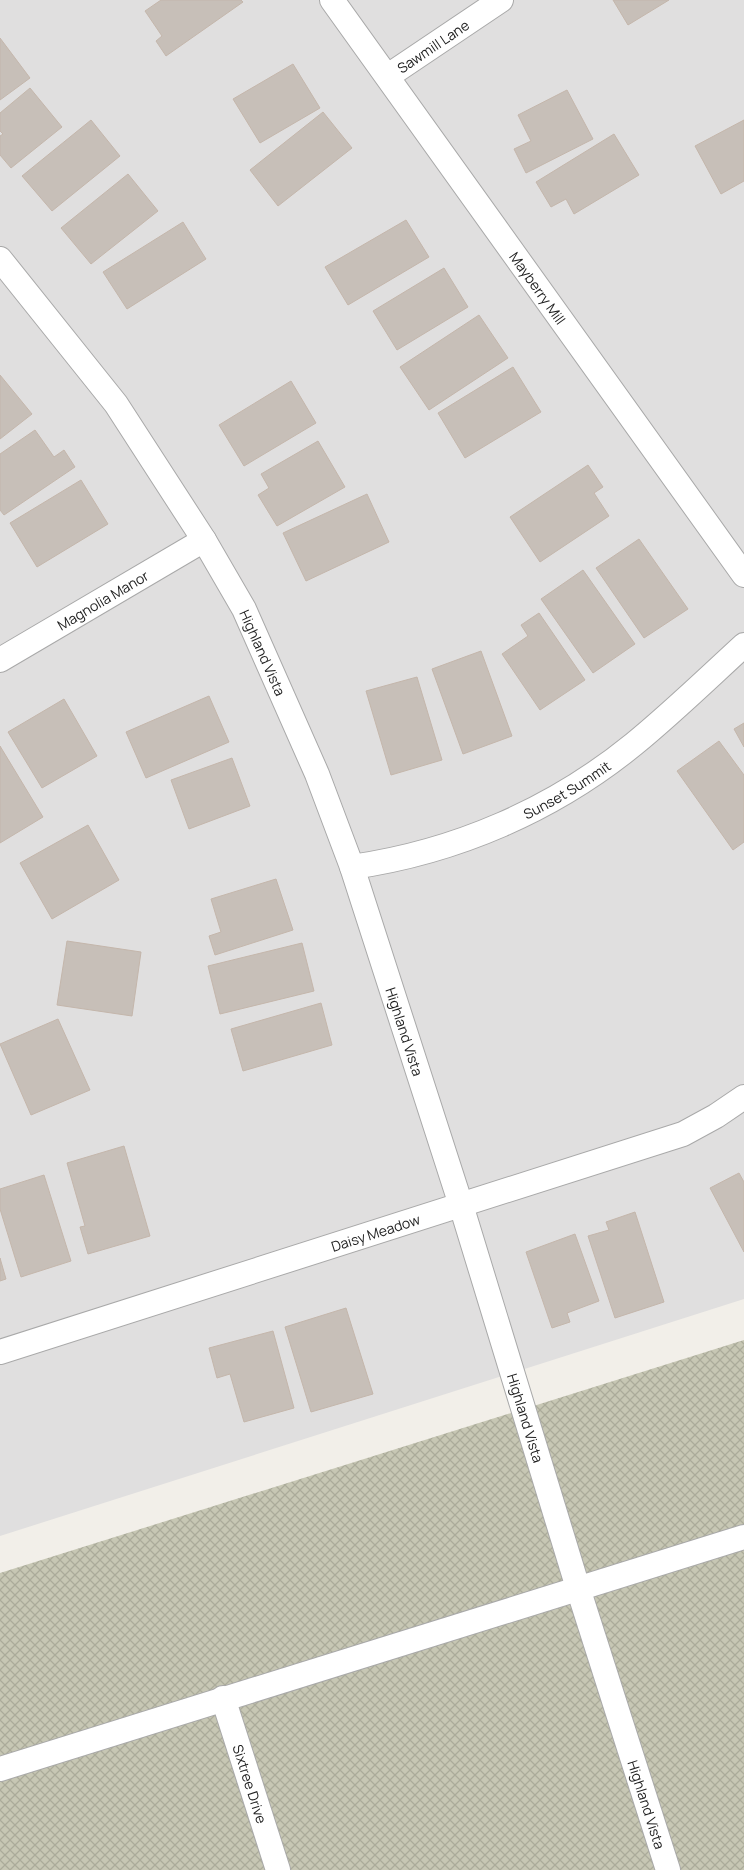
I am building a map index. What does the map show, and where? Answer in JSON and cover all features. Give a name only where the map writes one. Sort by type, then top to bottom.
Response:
[{"type":"street","name":"Mayberry Mill","points":[[332,0],[744,575]]},
{"type":"street","name":"Sawmill Lane","points":[[388,76],[501,0]]},
{"type":"street","name":"Highland Vista","points":[[0,259],[116,404],[204,540],[244,609],[317,774],[352,867],[461,1205],[578,1588],[668,1870]]},
{"type":"street","name":"Magnolia Manor","points":[[0,660],[204,540]]},
{"type":"street","name":"Sunset Summit","points":[[352,867],[397,860],[465,840],[526,815],[580,783],[634,744],[744,645]]},
{"type":"street","name":"Daisy Meadow","points":[[0,1352],[683,1134],[716,1116],[744,1096]]},
{"type":"street","points":[[0,1770],[223,1698],[744,1537]]},
{"type":"street","name":"Sixtree Drive","points":[[223,1698],[278,1870]]},
{"type":"shaded area","points":[[0,0],[744,0],[744,1299],[0,1536]]},
{"type":"shaded area","points":[[744,1340],[744,1870],[0,1870],[0,1573]]},
{"type":"building","points":[[161,0],[241,0],[243,2],[166,56],[156,41],[162,36],[145,11]]},
{"type":"building","points":[[613,0],[669,0],[628,25]]},
{"type":"building","points":[[0,38],[30,78],[0,100]]},
{"type":"building","points":[[293,64],[320,108],[260,143],[233,99]]},
{"type":"building","points":[[30,88],[62,127],[11,168],[0,155],[0,136],[3,134],[0,131],[0,113]]},
{"type":"building","points":[[567,90],[593,139],[526,173],[514,149],[531,141],[518,115]]},
{"type":"building","points":[[323,112],[352,148],[278,206],[250,170]]},
{"type":"building","points":[[91,120],[120,156],[52,211],[22,176]]},
{"type":"building","points":[[744,120],[744,181],[721,194],[695,146]]},
{"type":"building","points":[[614,134],[639,175],[574,214],[566,199],[551,207],[536,182]]},
{"type":"building","points":[[128,174],[158,211],[91,264],[61,228]]},
{"type":"building","points":[[406,220],[429,257],[348,305],[325,267]]},
{"type":"building","points":[[183,222],[206,259],[127,309],[103,272]]},
{"type":"building","points":[[444,268],[468,307],[397,350],[373,311]]},
{"type":"building","points":[[479,315],[508,358],[429,410],[400,367]]},
{"type":"building","points":[[513,367],[541,412],[465,458],[438,413]]},
{"type":"building","points":[[0,375],[32,414],[0,439]]},
{"type":"building","points":[[291,381],[316,423],[244,466],[219,425]]},
{"type":"building","points":[[35,430],[54,457],[64,450],[75,467],[4,515],[0,510],[0,454]]},
{"type":"building","points":[[318,441],[345,487],[277,526],[258,495],[269,488],[261,474]]},
{"type":"building","points":[[588,465],[603,487],[594,493],[609,516],[540,562],[510,517]]},
{"type":"building","points":[[81,480],[108,524],[37,567],[10,523]]},
{"type":"building","points":[[367,494],[389,542],[306,581],[283,533]]},
{"type":"building","points":[[639,539],[688,609],[644,638],[596,568]]},
{"type":"building","points":[[583,570],[635,644],[593,673],[541,599]]},
{"type":"building","points":[[539,613],[585,680],[540,710],[502,654],[528,636],[521,625]]},
{"type":"building","points":[[481,651],[512,736],[463,754],[432,669]]},
{"type":"building","points":[[417,677],[442,760],[391,775],[366,691]]},
{"type":"building","points":[[209,696],[229,742],[146,778],[126,732]]},
{"type":"building","points":[[64,699],[97,756],[42,788],[8,732]]},
{"type":"building","points":[[744,723],[744,747],[734,729]]},
{"type":"building","points":[[719,741],[744,775],[744,842],[733,850],[677,771]]},
{"type":"building","points":[[0,746],[43,817],[0,843]]},
{"type":"building","points":[[232,758],[250,806],[189,829],[171,780]]},
{"type":"building","points":[[88,825],[119,880],[52,919],[20,863]]},
{"type":"building","points":[[276,879],[293,930],[215,955],[209,936],[221,932],[211,899]]},
{"type":"building","points":[[67,941],[141,952],[132,1016],[57,1005]]},
{"type":"building","points":[[302,943],[314,991],[220,1014],[208,966]]},
{"type":"building","points":[[321,1003],[332,1045],[243,1071],[231,1029]]},
{"type":"building","points":[[58,1019],[90,1090],[31,1115],[0,1044]]},
{"type":"building","points":[[124,1146],[150,1236],[88,1254],[80,1227],[85,1226],[67,1163]]},
{"type":"building","points":[[739,1173],[744,1182],[744,1252],[710,1188]]},
{"type":"building","points":[[44,1175],[71,1261],[21,1277],[0,1209],[0,1189]]},
{"type":"building","points":[[635,1212],[664,1302],[615,1318],[588,1236],[609,1230],[606,1222]]},
{"type":"building","points":[[575,1234],[599,1301],[567,1313],[570,1322],[552,1328],[526,1252]]},
{"type":"building","points":[[0,1258],[6,1279],[0,1281]]},
{"type":"building","points":[[346,1308],[373,1394],[311,1412],[285,1327]]},
{"type":"building","points":[[273,1331],[294,1408],[244,1422],[230,1374],[217,1378],[209,1348]]}]
